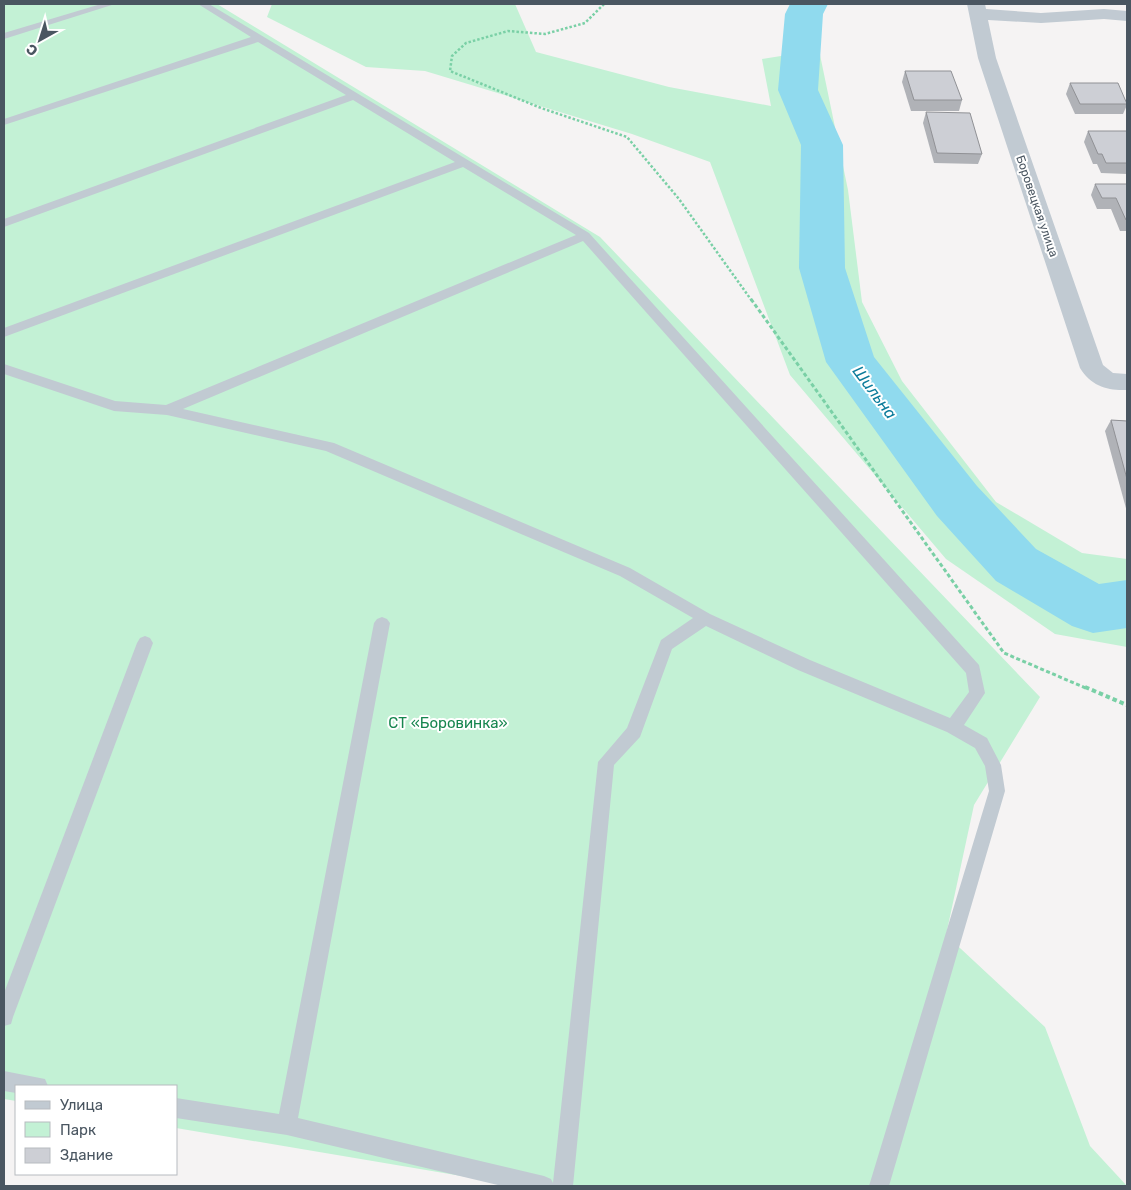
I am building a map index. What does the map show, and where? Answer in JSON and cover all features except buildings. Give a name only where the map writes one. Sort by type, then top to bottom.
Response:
[{"type":"street","points":[[978,9],[1041,18],[1104,14],[1127,16]]},
{"type":"street","name":"Боровецкая улица","points":[[978,9],[987,58],[1092,368],[1099,377],[1114,382],[1127,382]]},
{"type":"lane","points":[[4,36],[110,4]]},
{"type":"lane","points":[[203,4],[585,236],[973,670],[977,693],[953,727]]},
{"type":"lane","points":[[4,122],[259,38]]},
{"type":"lane","points":[[4,223],[354,96]]},
{"type":"lane","points":[[4,333],[463,163]]},
{"type":"lane","points":[[167,410],[585,236]]},
{"type":"lane","points":[[4,369],[114,406],[167,410],[328,447],[625,572],[704,618],[804,665],[953,727],[981,743],[993,765],[997,792],[879,1186]]},
{"type":"lane","points":[[563,1186],[606,762],[634,732],[666,645],[704,618]]},
{"type":"lane","points":[[287,1125],[382,623]]},
{"type":"lane","points":[[4,1017],[145,643]]},
{"type":"lane","points":[[4,1081],[31,1085]]},
{"type":"lane","points":[[178,1108],[287,1125],[544,1186]]},
{"type":"path","points":[[604,4],[585,23],[545,34],[508,31],[466,44],[452,56],[450,70],[541,108],[628,137],[679,199],[1004,653],[1127,705]]},
{"type":"green space","name":"СТ «Боровинка»","points":[[4,4],[217,4],[600,237],[1040,697],[974,805],[946,935],[1045,1027],[1090,1146],[1127,1186],[509,1186],[503,1183],[178,1128],[178,1085],[15,1085],[15,1101],[4,1099]]},
{"type":"green space","points":[[272,4],[515,4],[536,52],[669,87],[771,106],[762,59],[819,50],[848,190],[862,302],[902,381],[996,502],[1082,553],[1127,559],[1127,647],[1055,634],[946,559],[790,375],[710,162],[632,134],[425,71],[366,67],[267,17]]},
{"type":"waterway","name":"Шильна","points":[[809,4],[804,14],[798,90],[822,145],[822,268],[851,362],[957,501],[1016,565],[1093,609],[1127,604]]}]
